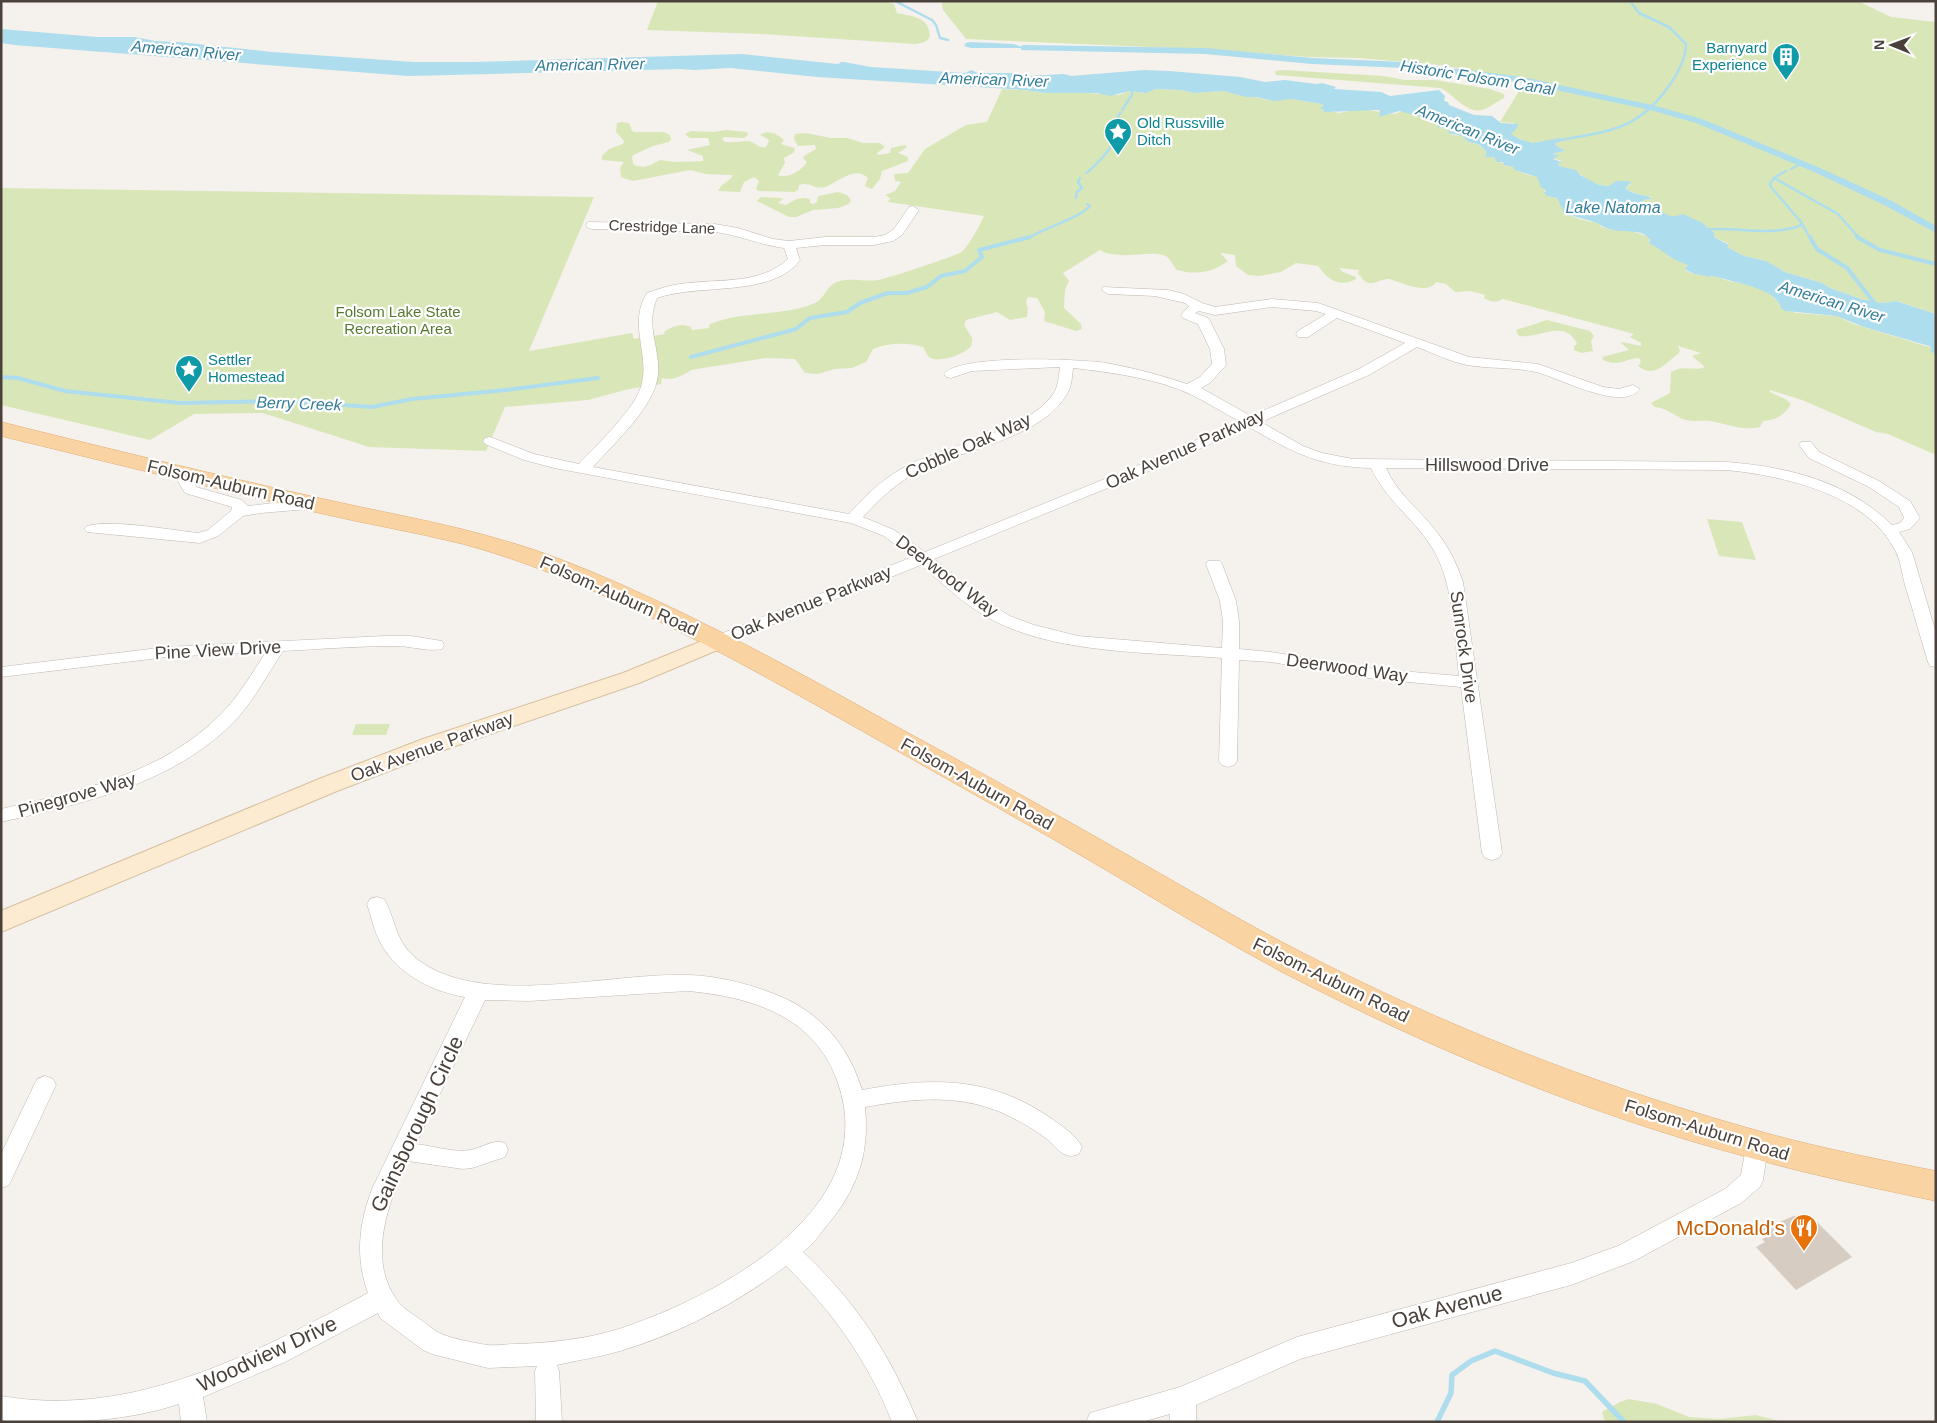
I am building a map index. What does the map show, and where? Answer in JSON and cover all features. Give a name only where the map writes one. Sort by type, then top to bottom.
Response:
[{"type":"main road","name":"Folsom-Auburn Road","points":[[1,429],[308,504],[473,539],[523,554],[636,600],[719,641],[1133,872],[1203,914],[1398,1014],[1513,1064],[1622,1105],[1757,1147],[1889,1178],[1936,1186]]},
{"type":"main road","name":"Oak Avenue Parkway","points":[[1,922],[336,782],[432,745],[631,678],[719,641]]},
{"type":"street","name":"Crestridge Lane","points":[[592,225],[715,228],[734,231],[771,243],[789,245],[824,241],[874,241],[888,238],[898,232],[913,210]]},
{"type":"street","points":[[583,469],[640,403],[649,385],[651,372],[644,317],[652,296],[671,289],[760,280],[779,274],[790,266],[794,260],[789,245]]},
{"type":"street","points":[[1108,290],[1176,295],[1189,300],[1196,306],[1215,311],[1272,303],[1305,305],[1337,313],[1467,361],[1528,367],[1547,371],[1602,391],[1619,393],[1632,389]]},
{"type":"street","points":[[1196,306],[1188,315],[1203,321],[1209,319],[1215,311]]},
{"type":"street","points":[[1303,334],[1337,313]]},
{"type":"street","points":[[1190,388],[1205,380],[1219,365],[1217,349],[1203,321]]},
{"type":"street","name":"Oak Avenue Parkway","points":[[719,641],[1149,466],[1364,372],[1417,342]]},
{"type":"street","name":"Hillswood Drive","points":[[951,374],[960,369],[972,367],[1021,364],[1067,364],[1126,370],[1190,388],[1248,422],[1308,453],[1342,462],[1377,465],[1745,467],[1782,474],[1827,489],[1866,510],[1890,530],[1904,552],[1936,662]]},
{"type":"street","name":"Cobble Oak Way","points":[[853,519],[869,500],[900,476],[931,461],[1021,425],[1045,411],[1060,394],[1064,385],[1067,364]]},
{"type":"street","name":"Deerwood Way","points":[[490,441],[530,457],[583,469],[853,519],[888,533],[901,541],[982,607],[1013,623],[1039,632],[1078,641],[1230,653],[1303,661],[1367,673],[1469,682]]},
{"type":"street","points":[[1806,445],[1814,455],[1874,484],[1905,504],[1912,518],[1905,526],[1890,530]]},
{"type":"street","name":"Sunrock Drive","points":[[1377,465],[1388,488],[1434,538],[1451,567],[1455,582],[1492,853]]},
{"type":"street","points":[[180,473],[190,490],[237,503],[240,506],[238,513]]},
{"type":"street","points":[[92,529],[123,530],[200,538],[213,533],[238,513],[261,508],[308,504]]},
{"type":"street","points":[[1214,564],[1223,582],[1231,621],[1228,761]]},
{"type":"street","name":"Pine View Drive","points":[[1,672],[139,655],[398,641],[436,645]]},
{"type":"street","name":"Pinegrove Way","points":[[1,816],[111,788],[137,778],[184,754],[213,732],[228,717],[278,647]]},
{"type":"street","name":"Gainsborough Circle","points":[[377,904],[384,929],[395,949],[412,966],[442,983],[478,992],[511,994],[688,983],[715,985],[749,992],[791,1010],[809,1023],[824,1038],[842,1064],[854,1100],[856,1134],[852,1156],[845,1179],[833,1202],[818,1223],[788,1253],[752,1283],[676,1329],[599,1360],[547,1371],[507,1373],[478,1369],[435,1354],[396,1321],[382,1298],[372,1268],[370,1237],[377,1205],[478,992]]},
{"type":"street","points":[[1,1178],[45,1085]]},
{"type":"street","points":[[854,1100],[919,1090],[971,1093],[1020,1109],[1046,1125],[1071,1147]]},
{"type":"street","name":"Oak Avenue","points":[[1099,1422],[1183,1410],[1297,1348],[1571,1274],[1626,1254],[1733,1196],[1752,1180],[1757,1147]]},
{"type":"street","points":[[401,1151],[462,1160],[472,1159],[497,1150]]},
{"type":"street","points":[[788,1253],[815,1277],[844,1310],[870,1347],[892,1387],[905,1422]]},
{"type":"street","name":"Woodview Drive","points":[[1,1408],[16,1411],[61,1413],[116,1408],[190,1391],[251,1366],[382,1298]]},
{"type":"street","points":[[547,1371],[549,1422]]},
{"type":"street","points":[[190,1391],[194,1422]]},
{"type":"green space","points":[[658,1],[883,1],[894,4],[897,13],[924,21],[929,30],[930,37],[925,42],[915,44],[761,34],[647,30]]},
{"type":"green space","points":[[944,1],[1858,1],[1891,17],[1936,22],[1936,314],[1897,301],[1883,303],[1861,299],[1830,288],[1822,283],[1785,272],[1766,261],[1744,256],[1727,247],[1729,244],[1714,237],[1714,232],[1702,223],[1688,218],[1663,215],[1658,209],[1642,204],[1643,200],[1651,199],[1651,197],[1628,190],[1625,188],[1631,184],[1625,181],[1609,186],[1599,185],[1589,181],[1574,170],[1559,166],[1558,163],[1562,161],[1552,158],[1557,155],[1552,154],[1565,151],[1553,144],[1560,141],[1533,143],[1519,139],[1511,135],[1514,129],[1517,128],[1514,123],[1500,122],[1524,83],[1473,75],[1469,73],[1471,70],[1440,65],[1358,58],[966,39],[943,10],[942,4]]},
{"type":"green space","points":[[1275,71],[1384,76],[1405,80],[1435,80],[1490,89],[1504,94],[1504,98],[1487,108],[1474,110],[1468,108],[1440,88],[1276,75]]},
{"type":"green space","name":"Folsom Lake State Recreation Area","points":[[1002,89],[1046,93],[1071,92],[1119,95],[1130,91],[1146,93],[1156,89],[1181,90],[1194,93],[1223,91],[1269,100],[1291,99],[1322,104],[1322,110],[1339,113],[1362,109],[1394,114],[1403,111],[1435,120],[1440,123],[1440,128],[1448,129],[1453,135],[1462,136],[1468,142],[1477,144],[1487,152],[1487,157],[1494,157],[1499,162],[1504,163],[1504,165],[1537,177],[1547,196],[1557,198],[1565,213],[1579,219],[1598,223],[1602,227],[1612,230],[1631,231],[1649,237],[1649,243],[1663,250],[1669,257],[1688,265],[1685,270],[1688,272],[1713,275],[1729,281],[1753,285],[1773,297],[1781,309],[1797,313],[1837,316],[1854,324],[1932,348],[1931,351],[1936,355],[1936,455],[1888,434],[1876,432],[1802,400],[1770,390],[1770,392],[1791,404],[1783,414],[1763,421],[1760,427],[1741,428],[1710,421],[1682,419],[1665,409],[1655,407],[1651,403],[1670,393],[1671,372],[1685,368],[1697,369],[1705,367],[1692,356],[1701,353],[1678,346],[1680,351],[1678,354],[1660,368],[1650,371],[1644,370],[1638,366],[1641,362],[1639,358],[1613,363],[1603,360],[1602,357],[1629,350],[1622,342],[1641,346],[1641,343],[1630,337],[1634,334],[1503,299],[1491,301],[1484,298],[1485,295],[1471,291],[1455,292],[1446,284],[1436,282],[1427,288],[1407,285],[1389,279],[1369,283],[1358,274],[1359,270],[1339,268],[1343,272],[1356,277],[1356,279],[1350,282],[1344,283],[1330,279],[1318,266],[1296,263],[1281,272],[1259,276],[1248,275],[1236,266],[1235,255],[1220,253],[1228,261],[1216,268],[1197,273],[1177,270],[1167,257],[1161,255],[1117,255],[1100,250],[1063,273],[1069,281],[1065,290],[1064,308],[1081,324],[1082,329],[1076,331],[1044,321],[1045,312],[1037,298],[1028,297],[1026,302],[1028,309],[1027,317],[1010,320],[997,312],[966,320],[964,325],[972,338],[971,346],[963,352],[944,359],[929,357],[923,347],[911,344],[891,344],[873,349],[866,362],[852,368],[834,369],[818,374],[805,373],[795,359],[765,358],[691,370],[670,379],[662,378],[661,384],[629,389],[588,400],[505,407],[486,451],[369,447],[263,413],[194,414],[150,440],[1,405],[1,188],[594,197],[529,351],[632,333],[634,339],[665,334],[664,332],[667,330],[681,325],[691,327],[692,330],[709,328],[710,324],[736,317],[789,310],[815,303],[822,298],[831,285],[840,281],[878,280],[922,267],[962,252],[984,216],[888,202],[890,198],[885,195],[895,191],[901,182],[895,181],[894,174],[908,173],[925,149],[966,125],[987,122]]},
{"type":"green space","points":[[617,123],[629,123],[632,131],[635,132],[664,132],[670,135],[671,139],[669,142],[653,146],[633,155],[634,165],[641,167],[660,160],[675,162],[703,161],[703,156],[687,150],[710,145],[708,138],[690,138],[685,134],[691,131],[714,132],[726,130],[747,132],[748,135],[744,138],[724,137],[722,139],[725,142],[750,141],[760,147],[766,147],[768,139],[760,135],[770,132],[784,140],[781,144],[794,148],[793,153],[784,158],[785,163],[778,175],[781,176],[792,174],[799,170],[807,162],[803,158],[804,156],[816,149],[815,145],[798,146],[794,139],[795,134],[806,133],[831,138],[848,138],[863,143],[880,143],[885,147],[877,153],[878,155],[890,153],[891,148],[905,145],[907,147],[898,153],[908,157],[908,161],[882,171],[880,179],[872,189],[865,186],[868,178],[863,174],[857,173],[821,188],[806,184],[799,185],[798,190],[794,192],[759,191],[756,189],[759,181],[754,177],[744,182],[740,192],[718,191],[733,175],[706,174],[690,170],[633,181],[621,177],[620,168],[624,162],[602,160],[602,156],[609,149],[623,144],[624,141],[616,132]]},
{"type":"green space","points":[[838,192],[847,195],[851,200],[849,204],[838,208],[813,210],[796,217],[789,217],[757,201],[761,197],[780,198],[783,199],[778,203],[786,205],[794,200],[803,198],[810,199],[810,203],[813,204],[817,202],[818,196]]},
{"type":"green space","points":[[1547,320],[1590,331],[1594,336],[1591,341],[1593,351],[1581,353],[1574,350],[1574,346],[1577,344],[1572,336],[1566,332],[1551,331],[1519,336],[1516,330]]},
{"type":"green space","points":[[1707,519],[1742,522],[1756,560],[1719,556]]},
{"type":"green space","points":[[356,724],[390,724],[386,735],[352,735]]},
{"type":"green space","points":[[1629,1399],[1657,1404],[1689,1417],[1719,1419],[1756,1415],[1782,1422],[1605,1422],[1602,1412]]},
{"type":"water","name":"Lake Natoma","points":[[1,29],[97,37],[135,37],[155,41],[272,52],[413,62],[741,54],[838,64],[841,63],[839,62],[844,62],[871,67],[965,73],[971,70],[978,73],[1020,73],[1028,76],[1064,74],[1071,76],[1144,70],[1169,71],[1240,77],[1265,82],[1285,80],[1322,83],[1336,87],[1334,89],[1381,92],[1390,96],[1439,90],[1445,96],[1444,101],[1448,102],[1449,105],[1474,115],[1492,116],[1501,123],[1518,124],[1511,134],[1519,139],[1533,143],[1560,138],[1561,141],[1554,144],[1565,151],[1552,154],[1559,155],[1553,159],[1564,163],[1558,163],[1559,166],[1576,170],[1580,175],[1599,185],[1609,186],[1616,181],[1629,181],[1631,183],[1625,188],[1634,193],[1650,197],[1651,199],[1643,200],[1642,204],[1656,208],[1670,216],[1684,214],[1704,224],[1714,232],[1714,237],[1744,256],[1766,261],[1785,272],[1822,283],[1830,288],[1861,299],[1883,303],[1896,301],[1936,314],[1936,355],[1930,351],[1932,348],[1929,346],[1864,327],[1837,316],[1786,311],[1781,309],[1778,302],[1771,295],[1762,290],[1711,275],[1711,277],[1691,272],[1685,269],[1688,265],[1671,258],[1649,243],[1650,240],[1647,236],[1638,232],[1611,230],[1597,223],[1564,213],[1557,198],[1547,196],[1544,193],[1546,191],[1541,187],[1537,177],[1515,170],[1513,167],[1504,165],[1503,162],[1497,162],[1494,157],[1485,157],[1487,152],[1478,144],[1468,142],[1462,136],[1449,133],[1448,129],[1437,127],[1440,123],[1435,120],[1399,111],[1379,117],[1380,111],[1378,110],[1325,112],[1320,107],[1323,106],[1322,104],[1291,99],[1274,101],[1223,91],[1194,93],[1181,90],[1156,89],[1146,93],[1130,91],[1110,96],[1097,93],[1046,93],[817,77],[731,68],[408,76],[14,45],[2,43]]},
{"type":"water","points":[[970,42],[1014,44],[1024,48],[971,48],[964,46]]},
{"type":"building","name":"McDonald's","points":[[1794,1216],[1815,1220],[1852,1257],[1796,1290],[1756,1247],[1765,1242],[1762,1239],[1766,1237],[1759,1230]]},
{"type":"waterway","points":[[895,1],[932,20],[936,25],[940,38],[948,40]]},
{"type":"waterway","points":[[1556,141],[1607,131],[1634,120],[1659,99],[1679,69],[1685,54],[1686,44],[1669,27],[1639,13],[1630,1]]},
{"type":"waterway","name":"Historic Folsom Canal","points":[[1024,48],[1205,51],[1312,61],[1404,65],[1523,80],[1652,108],[1699,121],[1815,169],[1888,203],[1936,230]]},
{"type":"waterway","points":[[1122,110],[1132,95],[1132,87]]},
{"type":"waterway","points":[[1086,173],[1113,144],[1120,113]]},
{"type":"waterway","points":[[1791,169],[1803,163]]},
{"type":"waterway","points":[[1774,178],[1786,171]]},
{"type":"waterway","points":[[1076,198],[1077,192],[1082,188],[1078,182],[1080,178]]},
{"type":"waterway","points":[[1774,178],[1838,214],[1859,238]]},
{"type":"waterway","points":[[1774,178],[1770,184],[1771,187],[1801,222],[1810,238]]},
{"type":"waterway","points":[[1030,237],[1078,215],[1090,206],[1087,204]]},
{"type":"waterway","points":[[1700,230],[1777,231],[1802,225]]},
{"type":"waterway","points":[[691,357],[796,329],[810,318],[847,312],[860,303],[888,293],[907,293],[927,287],[941,276],[965,271],[982,257],[979,250],[1030,237]]},
{"type":"waterway","name":"American River","points":[[1810,237],[1817,249],[1847,268],[1876,305]]},
{"type":"waterway","points":[[1857,237],[1880,250],[1936,264]]},
{"type":"waterway","name":"Berry Creek","points":[[1,377],[18,378],[65,391],[180,403],[285,401],[372,407],[412,399],[506,390],[598,378]]},
{"type":"waterway","points":[[1437,1422],[1451,1393],[1452,1375],[1471,1361],[1495,1351],[1553,1373],[1585,1381],[1624,1422]]},
{"type":"place","name":"Barnyard Experience","points":[[1786,81]]},
{"type":"place","name":"Old Russville Ditch","points":[[1118,156]]},
{"type":"place","name":"Settler Homestead","points":[[189,393]]},
{"type":"place","name":"McDonald's","points":[[1804,1252]]}]
